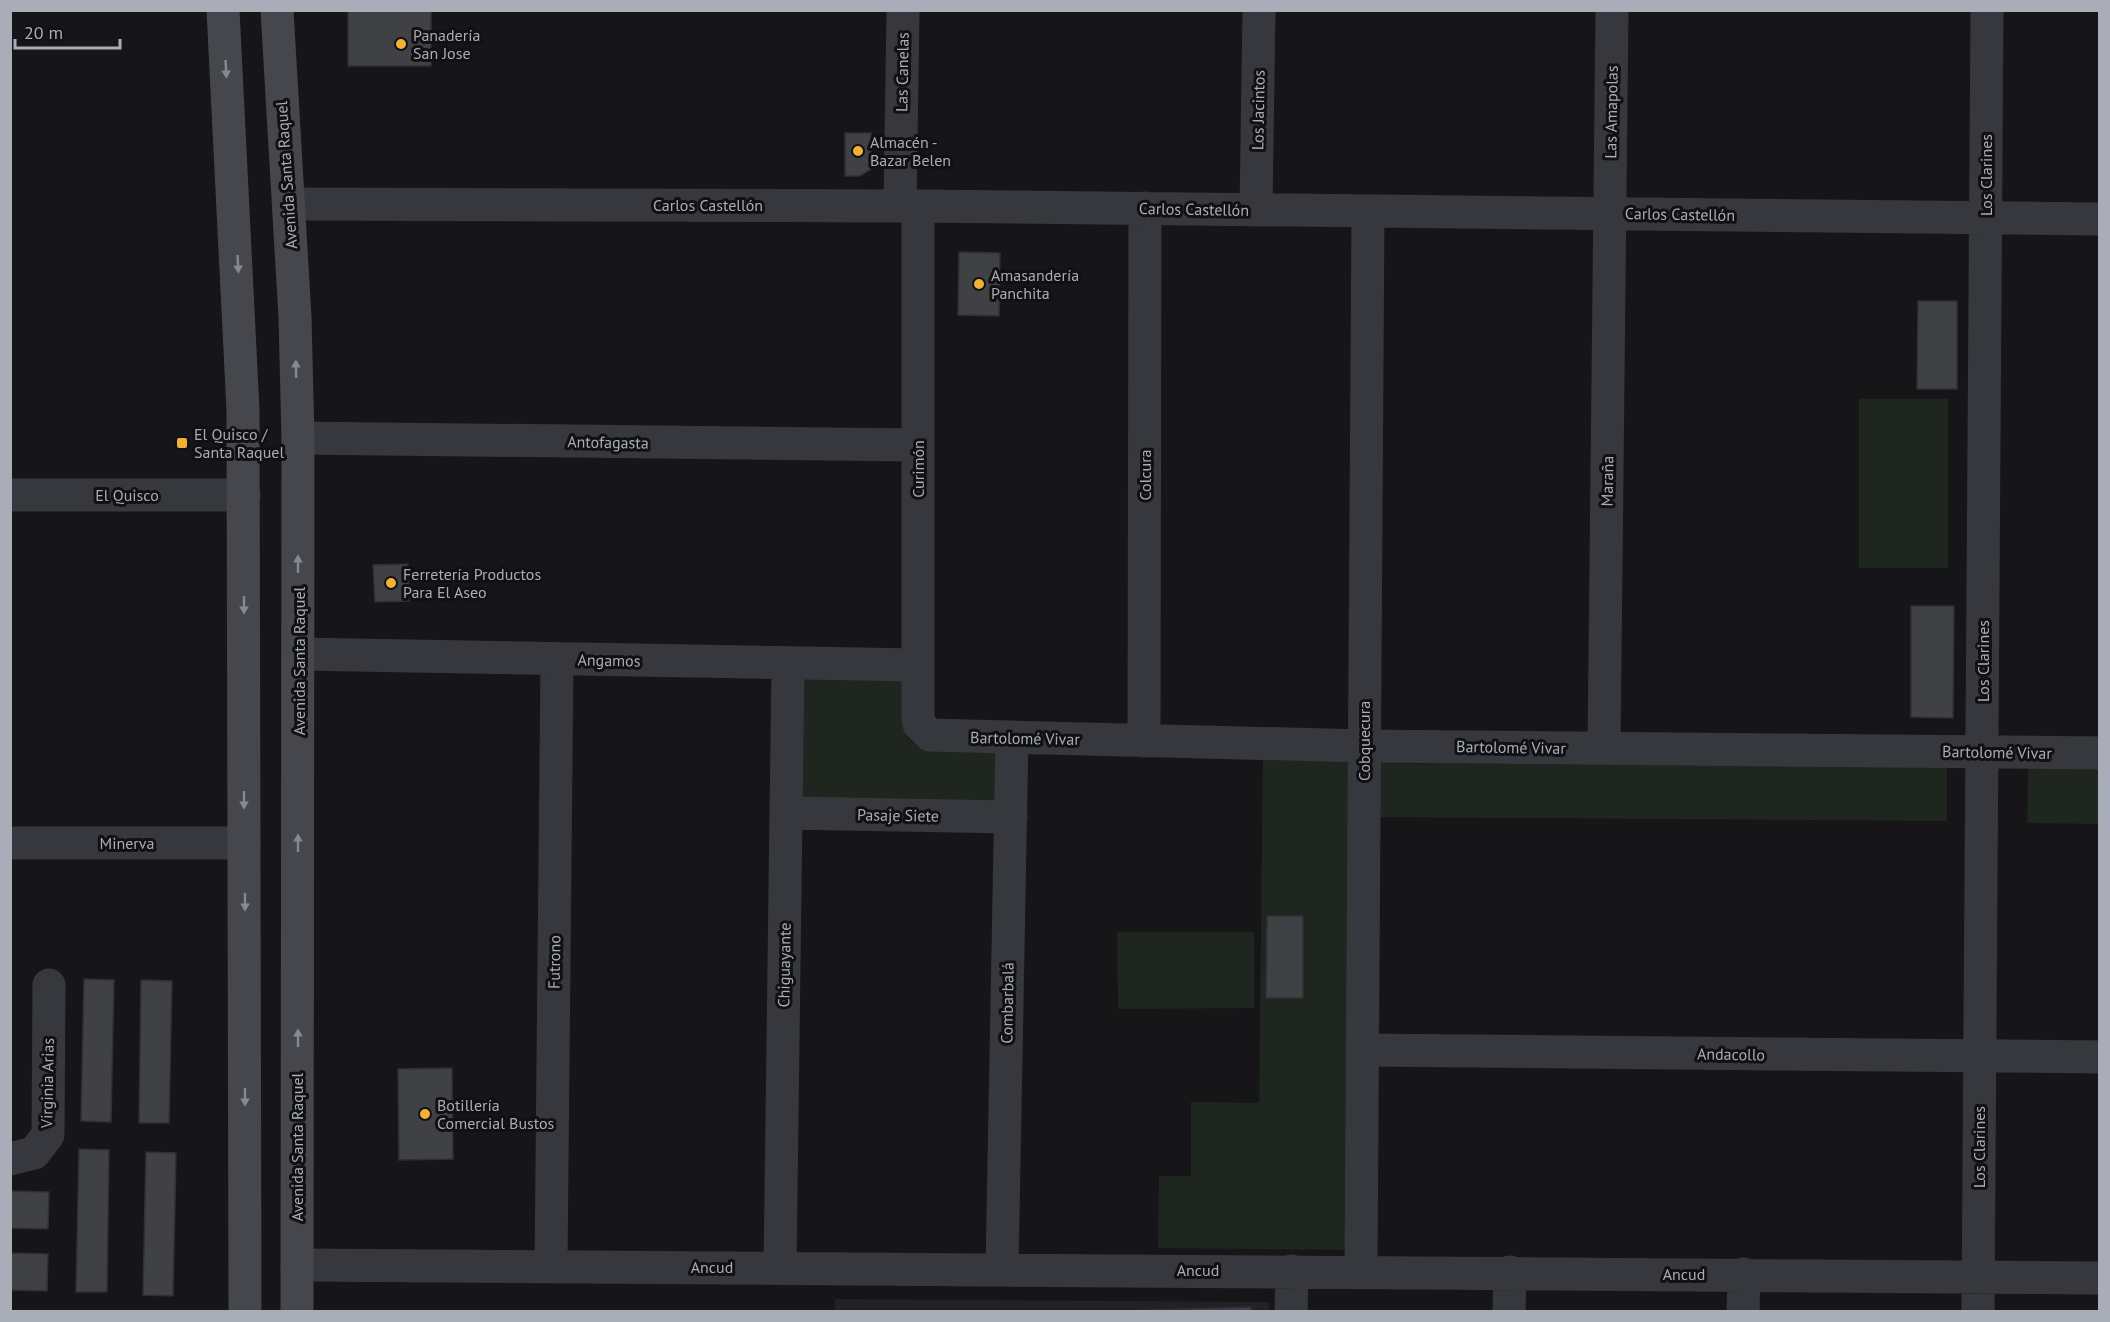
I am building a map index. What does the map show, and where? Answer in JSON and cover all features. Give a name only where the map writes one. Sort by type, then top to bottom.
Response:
[{"type":"main road","points":[[223,10],[242,336],[244,1311]]},
{"type":"main road","name":"Avenida Santa Raquel","points":[[277,10],[289,204],[298,438],[297,1311]]},
{"type":"street","name":"Las Canelas","points":[[903,10],[909,206]]},
{"type":"street","name":"Los Jacintos","points":[[1256,209],[1259,10]]},
{"type":"street","name":"Las Amapolas","points":[[1610,213],[1612,10]]},
{"type":"street","name":"Los Clarines","points":[[1978,1311],[1987,10]]},
{"type":"street","name":"Carlos Castellón","points":[[289,204],[909,206],[2100,219]]},
{"type":"street","name":"Curimón","points":[[909,206],[918,445],[918,716],[924,731]]},
{"type":"street","name":"Colcura","points":[[1144,741],[1145,208]]},
{"type":"street","name":"Cobquecura","points":[[1361,1271],[1368,211]]},
{"type":"street","name":"Maraña","points":[[1604,748],[1610,213]]},
{"type":"street","name":"Antofagasta","points":[[298,438],[918,445]]},
{"type":"street","name":"El Quisco","points":[[10,495],[244,495]]},
{"type":"street","name":"Angamos","points":[[299,654],[918,665]]},
{"type":"street","name":"Futrono","points":[[551,1266],[557,659]]},
{"type":"street","name":"Chiguayante","points":[[780,1268],[788,663]]},
{"type":"street","name":"Bartolomé Vivar","points":[[924,731],[938,736],[1364,746],[2100,753]]},
{"type":"street","name":"Combarbalá","points":[[1002,1269],[1012,737]]},
{"type":"street","name":"Pasaje Siete","points":[[786,813],[1011,817]]},
{"type":"street","name":"Minerva","points":[[10,843],[244,843]]},
{"type":"street","name":"Virginia Arias","points":[[10,1158],[34,1153],[48,1135],[49,985]]},
{"type":"street","name":"Andacollo","points":[[1363,1050],[2100,1058]]},
{"type":"street","name":"Ancud","points":[[297,1264],[2100,1278]]},
{"type":"street","points":[[1291,1311],[1292,1271]]},
{"type":"street","points":[[1509,1311],[1510,1272]]},
{"type":"street","points":[[1743,1311],[1744,1274]]},
{"type":"shaded area","points":[[1859,399],[1948,399],[1948,568],[1859,568]]},
{"type":"shaded area","points":[[794,675],[908,676],[907,737],[919,748],[1001,749],[1000,807],[792,804]]},
{"type":"shaded area","points":[[1263,751],[1363,752],[1357,1250],[1158,1248],[1159,1176],[1191,1176],[1191,1102],[1259,1103]]},
{"type":"shaded area","points":[[1374,763],[1947,767],[1947,821],[1374,817]]},
{"type":"shaded area","points":[[2028,768],[2099,769],[2099,824],[2027,823]]},
{"type":"shaded area","points":[[1117,932],[1254,932],[1254,1008],[1118,1009]]},
{"type":"shaded area","points":[[835,1299],[1269,1302],[1269,1312],[835,1312]]},
{"type":"building","points":[[348,10],[431,10],[431,66],[348,66]]},
{"type":"building","name":"Almacén - Bazar Belen","points":[[845,133],[871,133],[871,169],[860,176],[845,176]]},
{"type":"building","name":"Amasandería Panchita","points":[[959,252],[1000,253],[999,316],[958,315]]},
{"type":"building","points":[[1918,301],[1957,301],[1957,389],[1917,389]]},
{"type":"building","name":"Ferretería Productos Para El Aseo","points":[[408,564],[409,601],[375,602],[373,565]]},
{"type":"building","points":[[1911,606],[1954,606],[1953,718],[1911,717]]},
{"type":"building","points":[[1267,916],[1303,916],[1303,998],[1266,998]]},
{"type":"building","points":[[84,979],[114,980],[111,1122],[81,1121]]},
{"type":"building","points":[[141,980],[172,981],[169,1123],[139,1123]]},
{"type":"building","name":"Botillería Comercial Bustos","points":[[452,1068],[453,1159],[399,1160],[398,1069]]},
{"type":"building","points":[[79,1149],[109,1150],[107,1292],[76,1292]]},
{"type":"building","points":[[146,1152],[176,1153],[173,1296],[143,1295]]},
{"type":"building","points":[[10,1191],[49,1192],[48,1229],[10,1228]]},
{"type":"building","points":[[10,1253],[48,1254],[47,1291],[10,1290]]},
{"type":"building","points":[[1251,1307],[1251,1312],[1120,1312],[1120,1311]]},
{"type":"place","name":"Panadería San Jose","points":[[401,44]]},
{"type":"place","name":"Almacén - Bazar Belen","points":[[858,151]]},
{"type":"place","name":"Amasandería Panchita","points":[[979,284]]},
{"type":"place","name":"El Quisco / Santa Raquel","points":[[182,443]]},
{"type":"place","name":"Ferretería Productos Para El Aseo","points":[[391,583]]},
{"type":"place","name":"Botillería Comercial Bustos","points":[[425,1114]]}]
